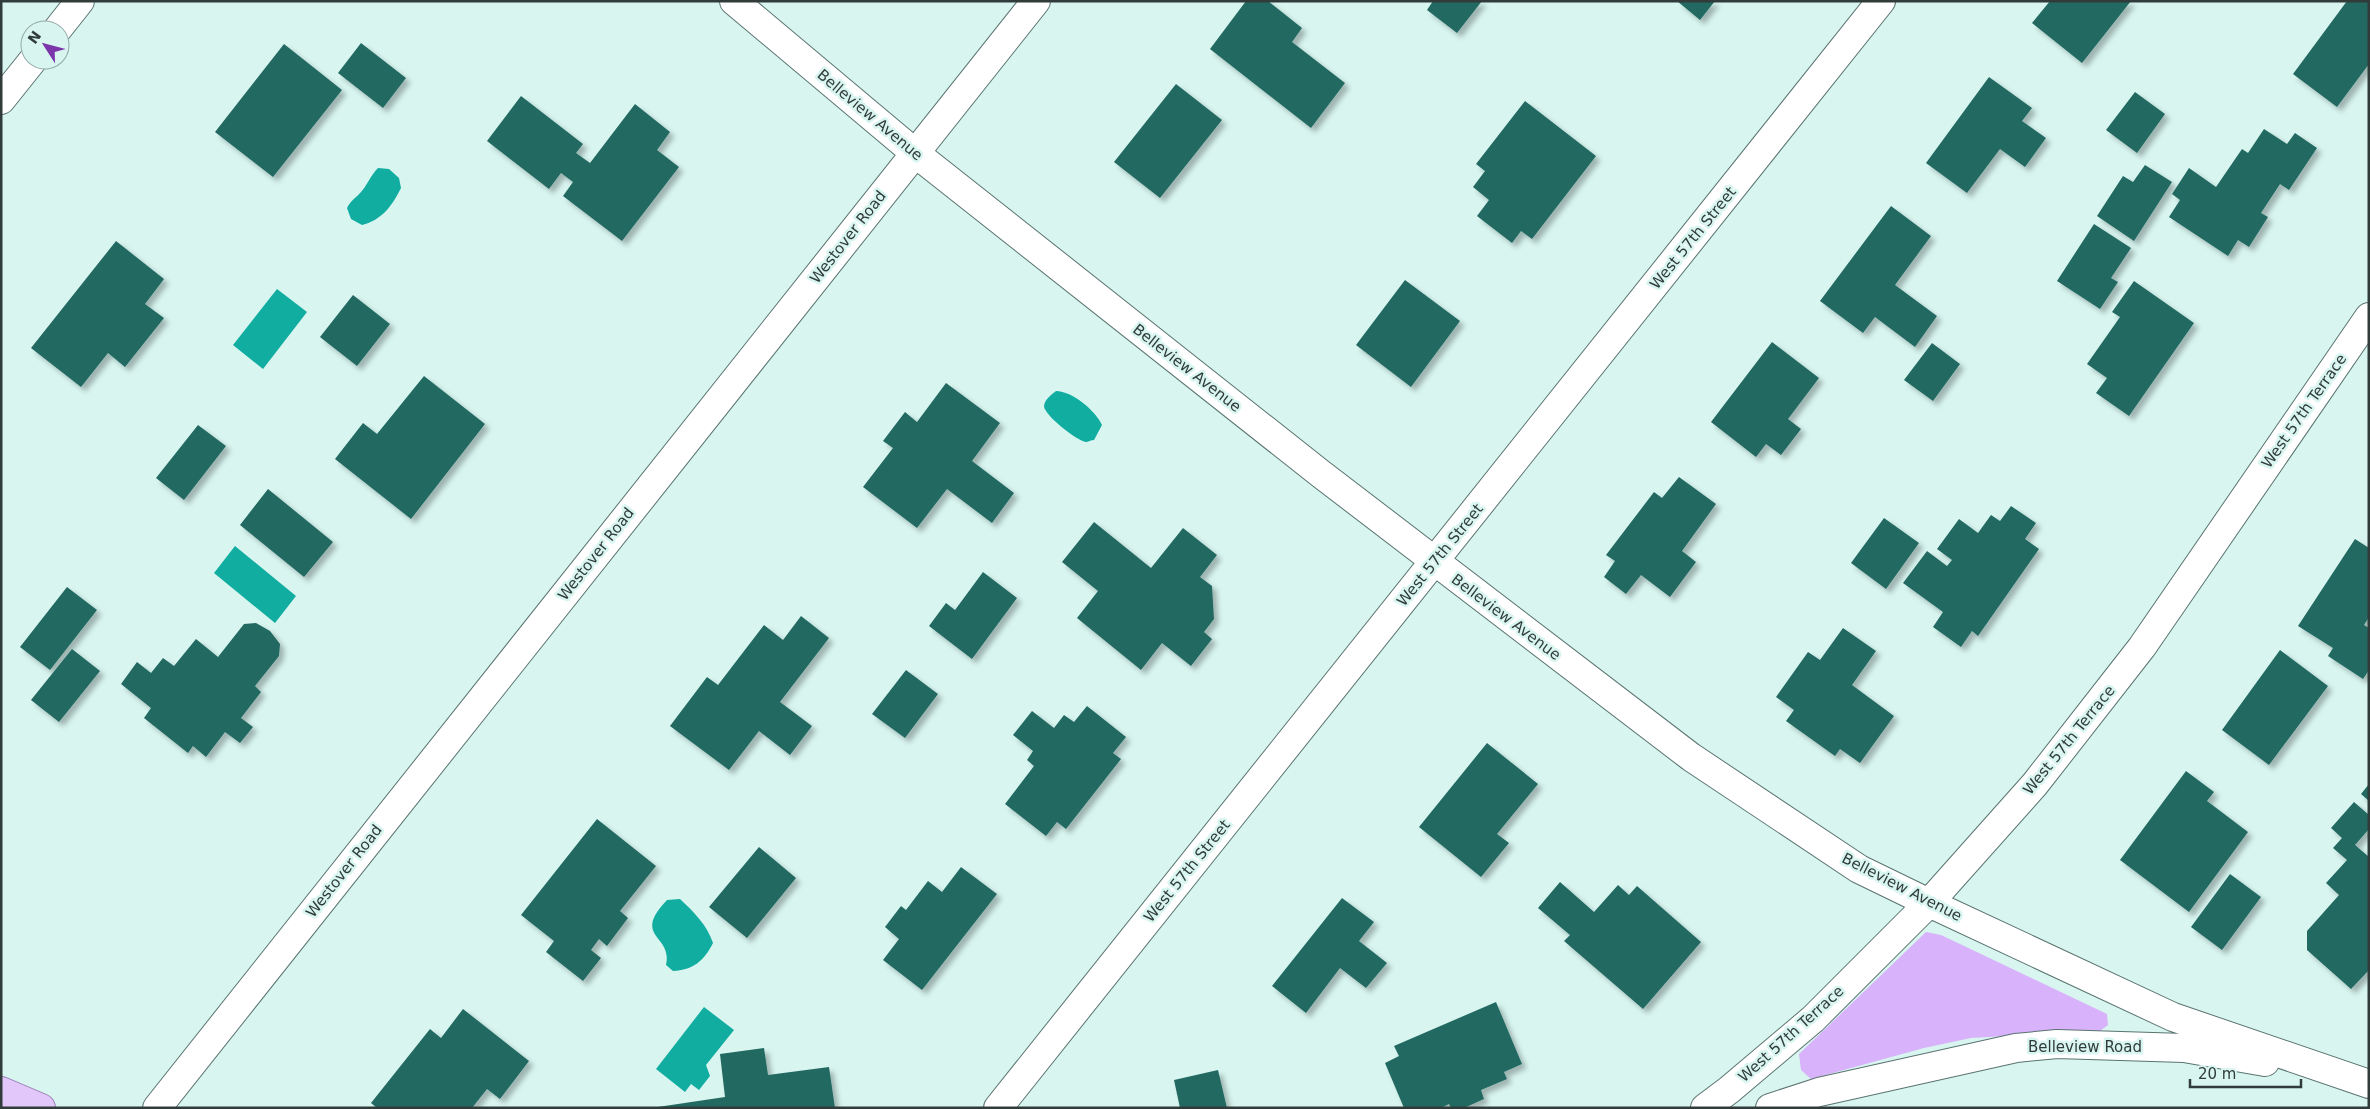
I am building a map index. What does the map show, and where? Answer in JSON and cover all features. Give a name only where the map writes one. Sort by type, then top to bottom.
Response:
[{"type":"main road","points":[[1,1091],[41,1108]]},
{"type":"street","points":[[65,20],[80,1]]},
{"type":"street","name":"Belleview Avenue","points":[[734,1],[915,153],[1435,562],[1691,757],[1859,868],[1929,903],[2173,1017],[2357,1080]]},
{"type":"street","name":"Westover Road","points":[[157,1108],[1036,1]]},
{"type":"street","name":"West 57th Street","points":[[998,1108],[1881,1]]},
{"type":"street","points":[[1,100],[25,70]]},
{"type":"street","name":"West 57th Terrace","points":[[1705,1108],[1813,1019],[1929,903],[2035,784],[2142,648],[2369,317]]},
{"type":"street","name":"Belleview Road","points":[[1770,1108],[1819,1092],[1997,1052],[2056,1044],[2184,1048],[2357,1080]]},
{"type":"shaded area","points":[[1926,932],[1941,935],[2107,1014],[2108,1025],[2100,1031],[1971,1038],[1924,1048],[1811,1079],[1801,1070],[1799,1054]]},
{"type":"water","points":[[378,168],[389,169],[399,178],[401,188],[394,201],[381,216],[362,225],[351,219],[347,208],[363,190]]},
{"type":"water","points":[[277,289],[307,312],[263,369],[233,345]]},
{"type":"water","points":[[1056,391],[1076,398],[1095,414],[1102,425],[1094,440],[1082,441],[1062,427],[1045,410],[1044,406],[1048,397]]},
{"type":"water","points":[[235,546],[296,596],[275,623],[214,573]]},
{"type":"water","points":[[680,899],[704,925],[713,943],[702,960],[686,969],[673,971],[666,965],[667,955],[653,929],[653,922],[657,912],[667,900]]},
{"type":"water","points":[[704,1007],[734,1030],[706,1065],[710,1076],[699,1090],[691,1084],[685,1092],[656,1069]]},
{"type":"building","points":[[1246,1],[1268,1],[1302,28],[1292,42],[1345,83],[1311,128],[1210,49]]},
{"type":"building","points":[[1433,1],[1482,1],[1457,33],[1427,10]]},
{"type":"building","points":[[1677,1],[1715,1],[1700,20]]},
{"type":"building","points":[[2050,1],[2131,1],[2082,63],[2032,23]]},
{"type":"building","points":[[2347,1],[2369,1],[2369,64],[2337,107],[2293,74]]},
{"type":"building","points":[[361,43],[406,78],[383,108],[338,73]]},
{"type":"building","points":[[284,44],[342,90],[273,177],[215,132]]},
{"type":"building","points":[[1989,77],[2032,108],[2022,121],[2046,138],[2025,167],[2000,149],[1967,193],[1926,163]]},
{"type":"building","points":[[1176,84],[1222,120],[1160,198],[1114,162]]},
{"type":"building","points":[[2135,92],[2165,114],[2137,153],[2106,130]]},
{"type":"building","points":[[521,96],[583,144],[576,153],[590,163],[635,104],[670,132],[657,150],[679,167],[622,241],[563,196],[573,182],[561,173],[549,189],[487,141]]},
{"type":"building","points":[[1525,101],[1596,156],[1532,239],[1521,231],[1512,243],[1477,216],[1489,200],[1473,187],[1485,171],[1476,164]]},
{"type":"building","points":[[2264,129],[2287,144],[2295,133],[2317,148],[2289,190],[2280,184],[2261,213],[2268,217],[2249,247],[2238,240],[2228,256],[2169,217],[2180,200],[2172,194],[2189,168],[2216,187],[2242,149],[2248,153]]},
{"type":"building","points":[[2145,165],[2172,182],[2134,241],[2097,216],[2123,176],[2133,182]]},
{"type":"building","points":[[1891,206],[1931,236],[1895,285],[1937,316],[1915,347],[1875,317],[1863,333],[1820,301]]},
{"type":"building","points":[[2094,224],[2131,248],[2111,278],[2118,282],[2100,309],[2057,281]]},
{"type":"building","points":[[116,241],[164,279],[145,304],[164,318],[125,367],[108,353],[81,387],[31,348]]},
{"type":"building","points":[[1405,280],[1460,321],[1411,387],[1356,345]]},
{"type":"building","points":[[2134,281],[2194,323],[2129,416],[2096,393],[2107,378],[2087,364],[2120,317],[2112,312]]},
{"type":"building","points":[[353,295],[390,324],[357,366],[320,337]]},
{"type":"building","points":[[1772,342],[1819,378],[1788,419],[1801,429],[1781,455],[1766,444],[1756,457],[1711,422]]},
{"type":"building","points":[[1932,343],[1960,364],[1933,401],[1904,380]]},
{"type":"building","points":[[424,376],[485,424],[411,519],[335,459],[363,423],[377,434]]},
{"type":"building","points":[[946,383],[1000,423],[972,461],[1014,493],[992,523],[947,489],[917,528],[863,487],[893,448],[883,441],[905,412],[917,422]]},
{"type":"building","points":[[198,425],[226,446],[184,500],[156,478]]},
{"type":"building","points":[[1679,477],[1716,504],[1682,551],[1696,562],[1670,597],[1641,575],[1626,594],[1604,577],[1615,561],[1606,555],[1654,492],[1662,498]]},
{"type":"building","points":[[268,489],[333,542],[304,577],[240,525]]},
{"type":"building","points":[[2011,506],[2036,523],[2025,539],[2039,549],[1978,636],[1972,631],[1961,647],[1933,627],[1943,612],[1903,583],[1927,551],[1947,566],[1952,560],[1937,549],[1959,519],[1978,533],[1991,515],[2000,521]]},
{"type":"building","points":[[1884,518],[1919,543],[1886,589],[1851,563]]},
{"type":"building","points":[[1094,522],[1151,568],[1183,528],[1217,555],[1200,577],[1212,586],[1214,619],[1204,632],[1212,639],[1191,666],[1162,643],[1141,670],[1077,618],[1098,591],[1062,562]]},
{"type":"building","points":[[2355,539],[2369,548],[2369,617],[2364,625],[2369,628],[2369,670],[2363,679],[2328,656],[2333,648],[2298,626]]},
{"type":"building","points":[[983,572],[1017,598],[972,659],[929,626],[946,603],[955,610]]},
{"type":"building","points":[[67,587],[97,610],[50,670],[20,647]]},
{"type":"building","points":[[801,616],[829,638],[780,702],[812,726],[790,755],[759,731],[729,770],[670,726],[707,677],[718,685],[764,625],[783,640]]},
{"type":"building","points":[[256,623],[270,631],[280,644],[279,656],[255,686],[261,692],[241,718],[253,727],[240,743],[225,732],[206,757],[193,746],[188,753],[144,718],[151,708],[121,684],[137,662],[151,673],[163,658],[174,666],[196,639],[218,657],[244,624]]},
{"type":"building","points":[[1843,628],[1876,651],[1852,685],[1894,716],[1860,763],[1840,749],[1835,756],[1786,721],[1794,710],[1776,697],[1808,652],[1820,660]]},
{"type":"building","points":[[72,649],[100,671],[59,722],[31,700]]},
{"type":"building","points":[[2280,650],[2328,686],[2269,765],[2222,730]]},
{"type":"building","points":[[906,670],[938,694],[905,738],[872,714]]},
{"type":"building","points":[[1087,706],[1126,737],[1113,753],[1121,759],[1066,829],[1057,822],[1046,836],[1005,804],[1034,766],[1027,760],[1033,751],[1013,735],[1032,711],[1054,728],[1064,715],[1074,722]]},
{"type":"building","points":[[1487,743],[1538,784],[1497,834],[1509,843],[1481,877],[1419,827]]},
{"type":"building","points":[[2186,771],[2214,792],[2207,801],[2248,832],[2189,912],[2120,860]]},
{"type":"building","points":[[2369,784],[2369,801],[2361,794]]},
{"type":"building","points":[[2354,802],[2369,815],[2369,829],[2355,845],[2369,857],[2369,970],[2351,989],[2307,950],[2307,931],[2339,895],[2326,883],[2347,860],[2333,848],[2342,838],[2331,828]]},
{"type":"building","points":[[597,819],[656,866],[620,911],[628,918],[607,946],[599,939],[591,950],[601,958],[583,981],[546,952],[554,941],[521,915]]},
{"type":"building","points":[[759,847],[796,878],[747,938],[709,907]]},
{"type":"building","points":[[961,867],[997,894],[922,990],[883,960],[899,939],[885,927],[901,906],[906,910],[928,881],[942,892]]},
{"type":"building","points":[[2230,874],[2261,897],[2222,950],[2191,927]]},
{"type":"building","points":[[1560,882],[1594,912],[1618,885],[1629,895],[1637,886],[1701,942],[1643,1009],[1564,941],[1570,935],[1538,908]]},
{"type":"building","points":[[1342,898],[1374,922],[1359,941],[1387,963],[1366,988],[1340,968],[1306,1013],[1272,986]]},
{"type":"building","points":[[1496,1002],[1522,1064],[1504,1072],[1507,1079],[1481,1090],[1484,1099],[1464,1108],[1451,1108],[1449,1104],[1441,1108],[1404,1108],[1385,1063],[1399,1056],[1394,1046]]},
{"type":"building","points":[[463,1009],[529,1061],[500,1099],[487,1089],[472,1108],[377,1108],[371,1103],[430,1029],[441,1038]]},
{"type":"building","points":[[764,1048],[768,1075],[829,1067],[835,1108],[651,1108],[725,1097],[720,1054]]},
{"type":"building","points":[[1218,1070],[1227,1108],[1180,1108],[1174,1080]]}]
